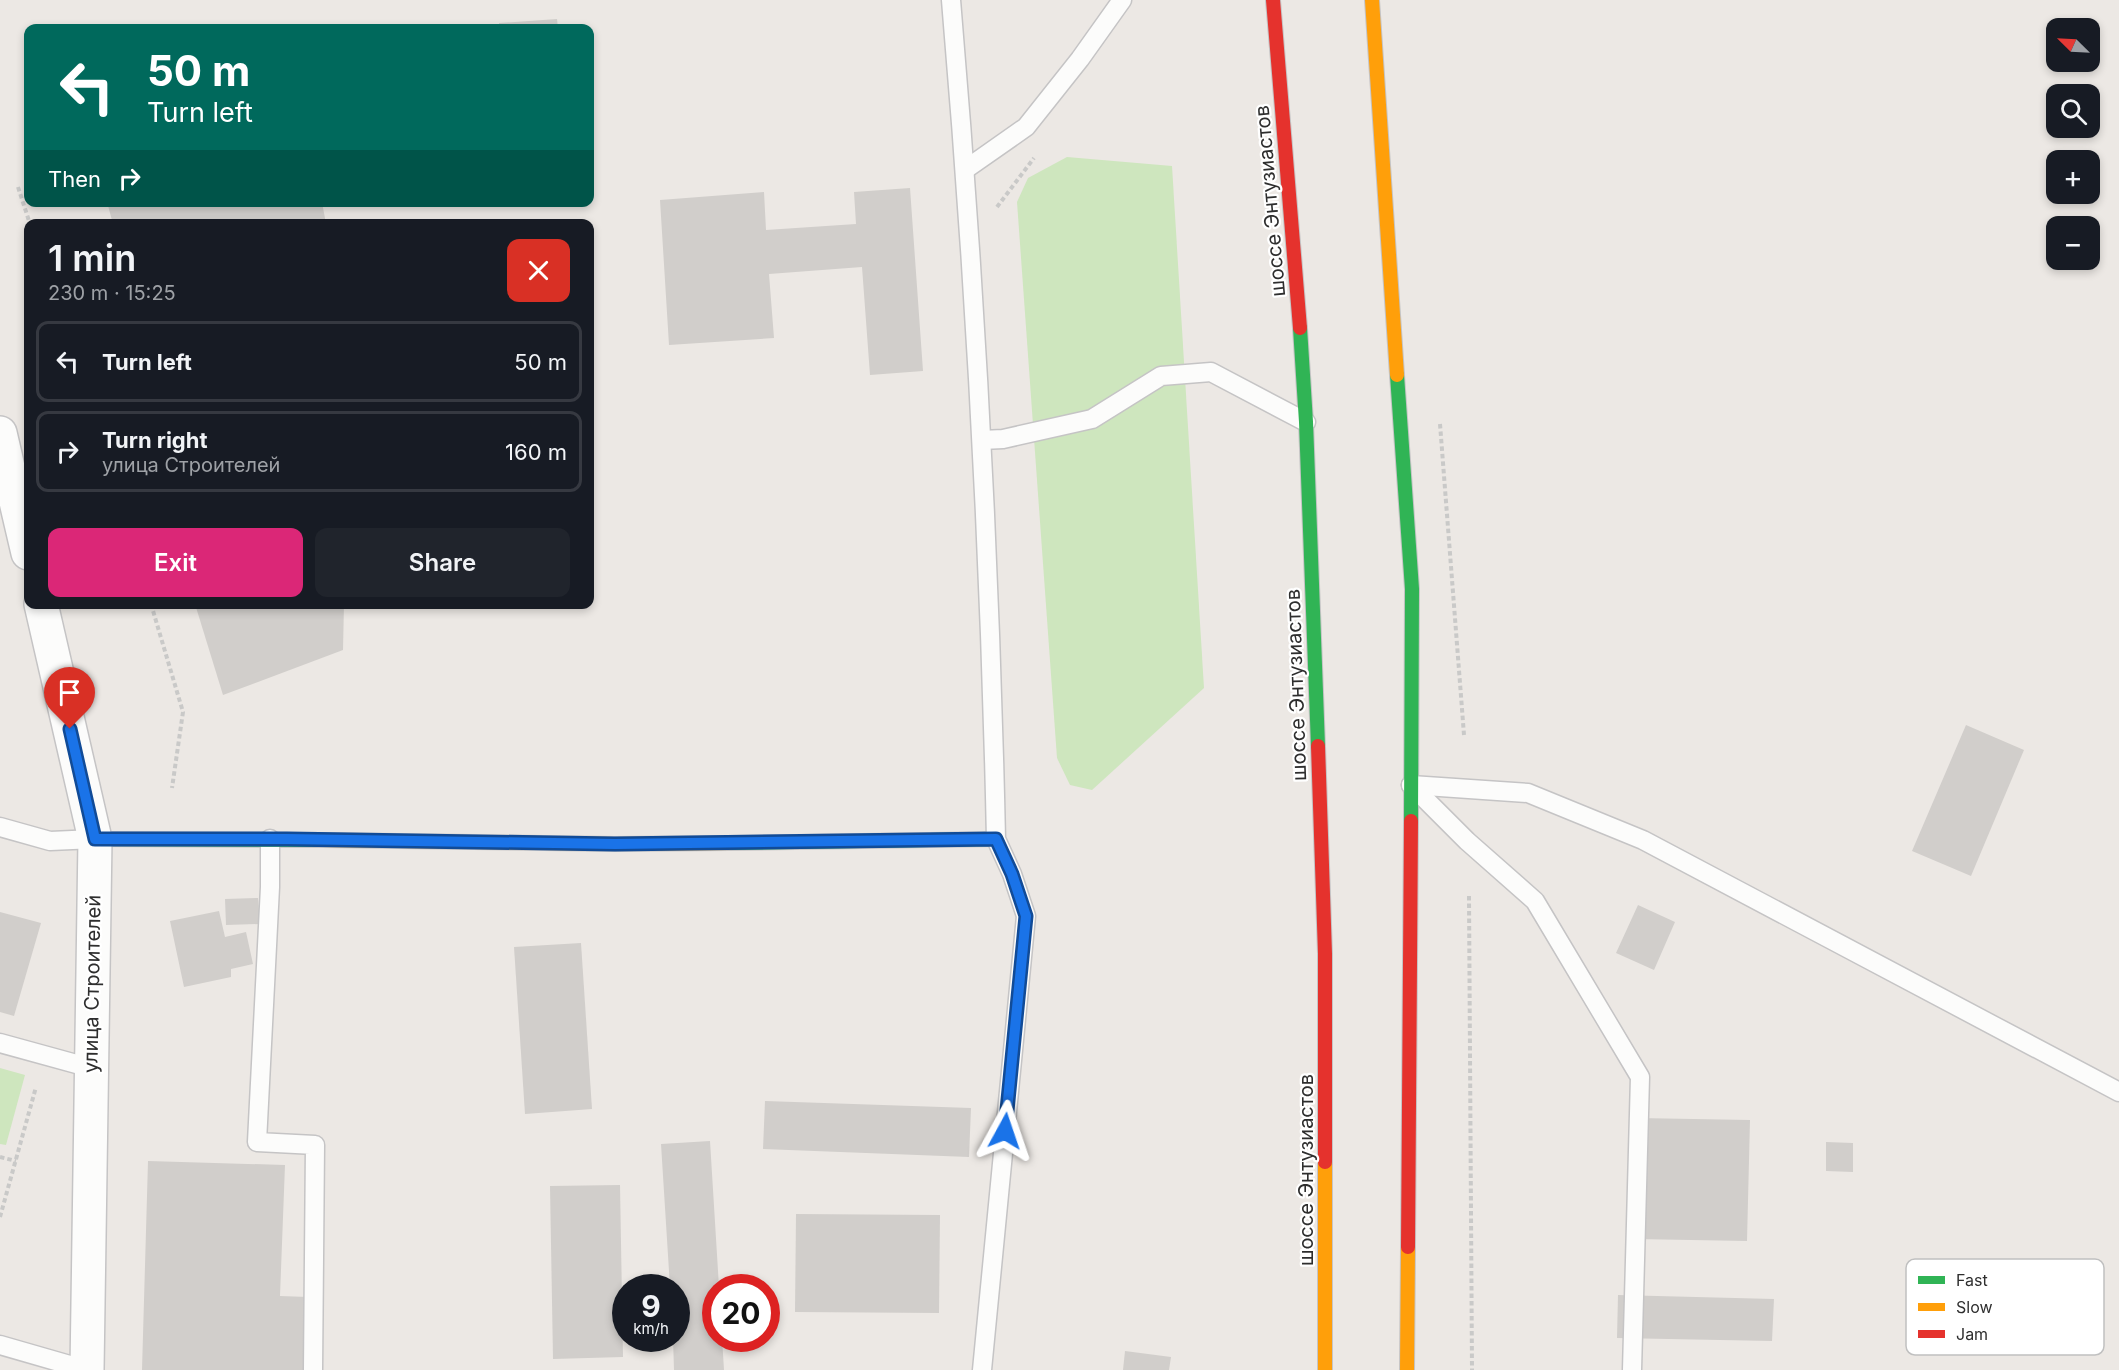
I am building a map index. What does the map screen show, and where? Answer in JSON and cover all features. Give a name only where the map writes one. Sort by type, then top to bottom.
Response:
[{"type":"main road","name":"шоссе Энтузиастов","points":[[1273,0],[1306,422],[1325,954],[1325,1370]]},
{"type":"main road","points":[[1372,0],[1412,589],[1407,1370]]},
{"type":"main road","points":[[95,839],[615,844],[996,839]]},
{"type":"street","points":[[0,433],[24,536]]},
{"type":"street","name":"улица Строителей","points":[[42,609],[95,839],[87,1370]]},
{"type":"lane","points":[[951,0],[966,169],[982,440],[996,839],[1012,874],[1026,916],[982,1370]]},
{"type":"lane","points":[[966,169],[1026,127],[1080,59],[1122,0]]},
{"type":"lane","points":[[982,440],[1003,439],[1092,419],[1161,376],[1211,372],[1306,422]]},
{"type":"lane","points":[[1411,785],[1528,793],[1643,840],[2119,1092]]},
{"type":"lane","points":[[1411,785],[1467,841],[1535,901],[1640,1077],[1632,1370]]},
{"type":"lane","points":[[0,827],[50,841],[95,839]]},
{"type":"lane","points":[[270,839],[270,887],[257,1142],[315,1145],[313,1370]]},
{"type":"lane","points":[[0,1043],[91,1068]]},
{"type":"lane","points":[[0,1345],[87,1370]]},
{"type":"path","points":[[18,187],[24,206]]},
{"type":"path","points":[[152,609],[183,712],[172,788]]},
{"type":"path","points":[[1469,896],[1472,1370]]},
{"type":"path","points":[[0,1217],[36,1087]]},
{"type":"path","points":[[0,1157],[16,1161]]},
{"type":"path","points":[[0,1189],[7,1191]]},
{"type":"green space","points":[[1067,157],[1172,166],[1204,688],[1092,790],[1070,785],[1057,758],[1017,202],[1028,178]]},
{"type":"green space","points":[[0,1068],[25,1075],[6,1145],[0,1144]]},
{"type":"building","points":[[557,19],[558,24],[499,24]]},
{"type":"building","points":[[910,188],[923,371],[870,375],[862,267],[769,274],[774,338],[669,345],[660,200],[764,192],[766,230],[856,224],[854,192]]},
{"type":"building","points":[[108,207],[323,207],[325,219],[112,219]]},
{"type":"building","points":[[197,609],[344,609],[343,650],[223,695]]},
{"type":"building","points":[[1966,725],[2024,750],[1971,876],[1912,851]]},
{"type":"building","points":[[258,898],[260,924],[226,925],[225,899]]},
{"type":"building","points":[[1638,905],[1675,922],[1654,970],[1616,953]]},
{"type":"building","points":[[219,911],[225,937],[246,932],[253,964],[231,969],[231,977],[184,987],[170,921]]},
{"type":"building","points":[[0,912],[41,923],[14,1016],[0,1012]]},
{"type":"building","points":[[581,943],[592,1109],[525,1114],[514,947]]},
{"type":"building","points":[[765,1101],[971,1108],[969,1157],[763,1149]]},
{"type":"building","points":[[1637,1118],[1750,1120],[1747,1241],[1635,1239]]},
{"type":"building","points":[[710,1141],[718,1274],[702,1274],[702,1352],[723,1352],[724,1370],[674,1370],[673,1352],[690,1352],[690,1274],[669,1274],[661,1144]]},
{"type":"building","points":[[1826,1142],[1853,1143],[1853,1172],[1826,1171]]},
{"type":"building","points":[[148,1161],[285,1165],[280,1296],[308,1297],[306,1370],[142,1370]]},
{"type":"building","points":[[620,1185],[622,1274],[612,1274],[612,1352],[623,1352],[623,1357],[553,1359],[550,1186]]},
{"type":"building","points":[[796,1214],[940,1215],[939,1313],[795,1312]]},
{"type":"building","points":[[1618,1295],[1774,1299],[1772,1341],[1617,1338]]},
{"type":"building","points":[[1125,1351],[1171,1357],[1169,1370],[1123,1370]]},
{"type":"traffic: fast","points":[[1300,328],[1306,422],[1318,746]]},
{"type":"traffic: fast","points":[[1397,375],[1412,589],[1411,821]]},
{"type":"traffic: fast","points":[[95,839],[323,840]]},
{"type":"traffic: fast","points":[[729,843],[996,839]]},
{"type":"traffic: slow","points":[[1372,0],[1397,375]]},
{"type":"traffic: slow","points":[[323,840],[615,844],[729,843]]},
{"type":"traffic: slow","points":[[1325,1162],[1325,1370]]},
{"type":"traffic: slow","points":[[1407,1370],[1408,1247]]},
{"type":"traffic: jam","points":[[1273,0],[1300,328]]},
{"type":"traffic: jam","points":[[1318,746],[1325,954],[1325,1162]]},
{"type":"traffic: jam","points":[[1408,1247],[1411,821]]},
{"type":"route","points":[[70,729],[95,839],[287,839],[615,844],[996,839],[1012,874],[1026,916],[1005,1131]]}]
